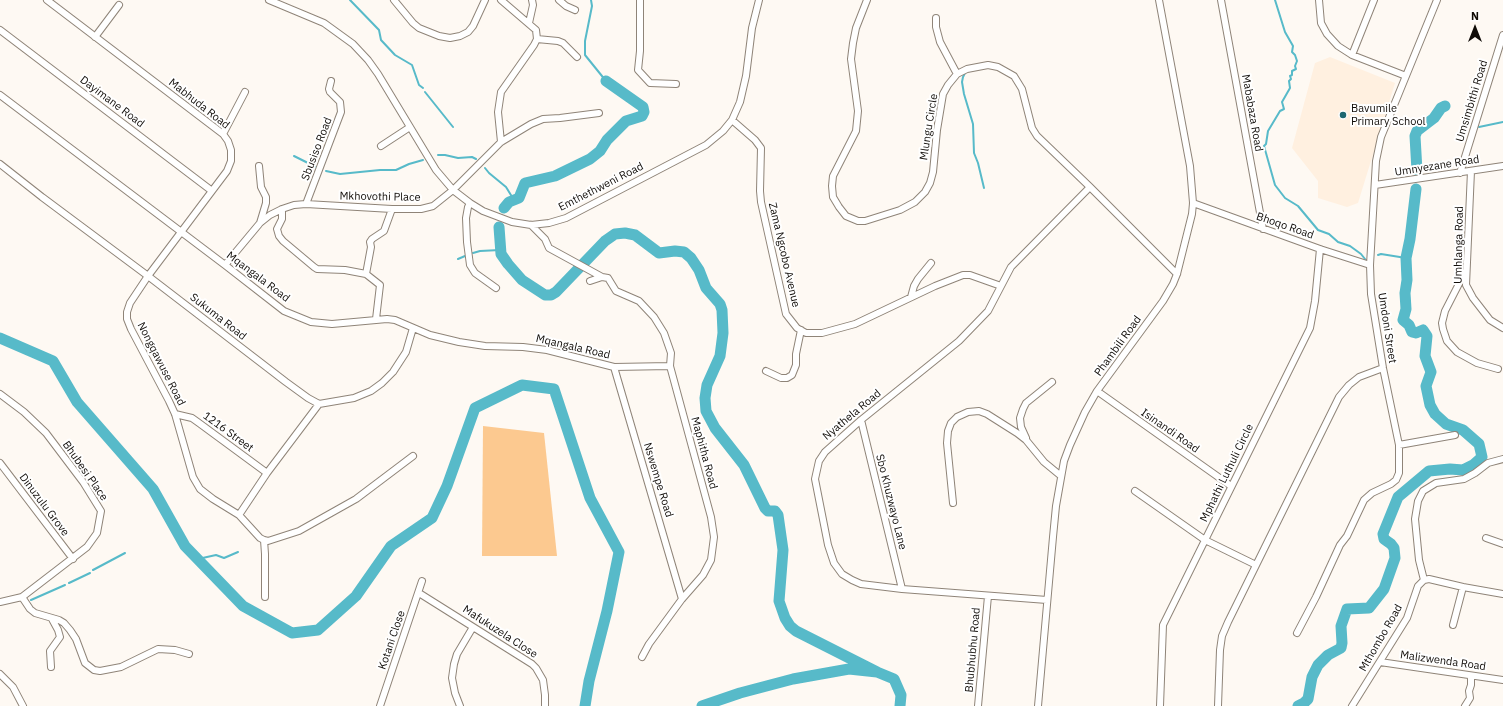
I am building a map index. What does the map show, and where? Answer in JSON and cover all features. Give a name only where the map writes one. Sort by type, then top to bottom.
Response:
[{"type":"street","name":"Mabhuda Road","points":[[47,0],[222,134],[228,141],[231,150],[231,161],[227,171],[148,276]]},
{"type":"street","name":"Emthethweni Road","points":[[269,0],[324,23],[353,44],[368,60],[378,74],[436,170],[453,190],[470,203],[496,216],[512,222],[531,225],[566,218],[706,145],[723,131],[732,120],[740,102],[752,28],[759,0]]},
{"type":"street","points":[[394,0],[419,28],[439,36],[450,38],[460,36],[468,32],[473,26],[484,0]]},
{"type":"street","points":[[501,0],[536,30],[537,39],[501,92],[498,112],[501,142]]},
{"type":"street","points":[[529,23],[533,5],[532,0]]},
{"type":"street","points":[[559,0],[566,6],[575,10]]},
{"type":"street","points":[[640,0],[640,50],[638,70],[650,83],[676,84]]},
{"type":"street","name":"Mlungu Circle","points":[[867,0],[856,28],[852,50],[852,71],[858,111],[856,131],[833,176],[832,186],[833,197],[839,208],[846,216],[858,221],[865,221],[900,210],[915,202],[925,192],[930,183],[933,172],[937,130],[943,94],[957,74]]},
{"type":"street","name":"Phambili Road","points":[[1038,706],[1056,506],[1070,445],[1085,412],[1098,391],[1163,301],[1177,274],[1192,214],[1193,203],[1190,166],[1159,0]]},
{"type":"street","name":"Mababaza Road","points":[[1221,0],[1263,229]]},
{"type":"street","points":[[1319,0],[1322,23],[1326,34],[1338,46],[1352,55],[1406,76]]},
{"type":"street","points":[[1352,55],[1374,0]]},
{"type":"street","name":"Umdoni Street","points":[[1297,633],[1364,500],[1372,493],[1392,484],[1399,474],[1399,445],[1383,368],[1371,294],[1370,265],[1375,185],[1378,148],[1437,0]]},
{"type":"street","points":[[95,37],[119,5]]},
{"type":"street","points":[[936,18],[936,27],[940,42],[957,74],[967,69],[988,65],[998,67],[1014,76],[1022,89],[1032,128],[1037,136],[1177,274]]},
{"type":"street","name":"Dayimane Road","points":[[0,30],[212,191]]},
{"type":"street","name":"Umsimbithi Road","points":[[1460,173],[1503,35]]},
{"type":"street","points":[[537,39],[558,41],[577,57]]},
{"type":"street","name":"Sbusiso Road","points":[[306,204],[341,112],[340,102],[329,89],[331,81]]},
{"type":"street","points":[[222,134],[245,92]]},
{"type":"street","name":"Mqangala Road","points":[[0,95],[284,310],[311,322],[332,324],[376,319],[395,320],[430,335],[458,342],[485,346],[523,347],[547,350],[614,367],[670,366]]},
{"type":"street","name":"Mkhovothi Place","points":[[225,264],[260,223],[270,215],[282,209],[294,205],[306,204],[421,210],[433,206],[453,190],[501,142],[543,119],[599,113]]},
{"type":"street","name":"Zama Ngcobo Avenue","points":[[732,120],[755,140],[761,148],[760,191],[783,301],[789,319],[797,328],[801,330]]},
{"type":"street","points":[[381,146],[410,127]]},
{"type":"street","name":"Sukuma Road","points":[[0,164],[286,382],[318,404]]},
{"type":"street","points":[[260,166],[261,187],[266,197],[266,203],[260,223]]},
{"type":"street","name":"Umnyezane Road","points":[[1375,185],[1503,166]]},
{"type":"street","name":"Umhlanga Road","points":[[1471,171],[1466,285],[1473,298],[1490,320],[1503,328]]},
{"type":"street","name":"Nyathela Road","points":[[1047,600],[902,589],[861,584],[852,580],[842,574],[834,563],[828,545],[816,486],[816,472],[819,461],[825,452],[861,420],[959,340],[988,311],[1011,267],[1020,256],[1090,187]]},
{"type":"street","points":[[470,203],[466,218],[466,242],[470,265],[475,273],[496,288]]},
{"type":"street","name":"Bhoqo Road","points":[[1193,203],[1320,249],[1370,265]]},
{"type":"street","points":[[282,209],[282,219],[277,229],[279,236],[314,267],[318,269],[345,270],[366,274],[380,286],[376,319]]},
{"type":"street","points":[[366,274],[371,248],[370,242],[372,238],[384,231],[392,209]]},
{"type":"street","name":"Maphitha Road","points":[[531,225],[545,240],[549,248],[602,277],[608,278],[616,291],[639,301],[654,317],[664,333],[670,353],[670,366],[710,510],[714,537],[711,560],[703,575],[682,599],[649,644],[642,658]]},
{"type":"street","name":"Mphathi Luthuli Circle","points":[[1160,706],[1162,625],[1310,328],[1313,317],[1320,249]]},
{"type":"street","points":[[911,298],[914,286],[930,263]]},
{"type":"street","points":[[1466,270],[1445,311],[1442,322],[1443,330],[1447,340],[1457,352],[1477,363],[1498,369]]},
{"type":"street","points":[[766,372],[780,378],[787,378],[792,375],[796,366],[796,354],[801,330],[806,333],[822,333],[855,324],[954,277],[963,275],[970,275],[1001,286]]},
{"type":"street","name":"Nongqawuse Road","points":[[148,276],[130,303],[127,319],[175,414],[193,477],[200,489],[239,515],[262,539]]},
{"type":"street","points":[[590,281],[602,277]]},
{"type":"street","points":[[239,515],[267,473],[318,404],[354,398],[371,391],[382,383],[393,372],[406,352],[413,328]]},
{"type":"street","name":"Nswempe Road","points":[[614,367],[682,599]]},
{"type":"street","points":[[1218,706],[1220,650],[1222,636],[1228,622],[1339,397],[1349,385],[1359,377],[1383,368]]},
{"type":"street","points":[[1026,440],[1021,427],[1020,418],[1022,409],[1026,403],[1052,382]]},
{"type":"street","name":"Isinandi Road","points":[[1098,391],[1231,486]]},
{"type":"street","name":"Bhubesi Place","points":[[0,394],[24,412],[46,433],[83,482],[101,511],[97,533],[87,547],[22,597],[0,602]]},
{"type":"street","points":[[953,503],[947,443],[948,430],[951,422],[957,417],[968,412],[979,411],[987,414],[1026,440],[1044,462],[1062,476]]},
{"type":"street","name":"1216 Street","points":[[175,414],[192,418],[200,423],[267,473]]},
{"type":"street","name":"Sbo Khuzwayo Lane","points":[[861,420],[902,589]]},
{"type":"street","points":[[1399,445],[1455,436]]},
{"type":"street","points":[[265,597],[266,559],[262,539],[274,539],[299,531],[330,514],[356,499],[413,456]]},
{"type":"street","points":[[1503,459],[1488,463],[1464,479],[1436,483],[1423,492],[1417,505],[1415,519],[1419,560],[1424,580],[1428,579],[1463,588],[1503,594]]},
{"type":"street","name":"Dinuzulu Grove","points":[[0,464],[72,559]]},
{"type":"street","points":[[1136,491],[1205,540],[1256,565]]},
{"type":"street","points":[[1486,538],[1503,544]]},
{"type":"street","name":"Kotani Close","points":[[380,706],[419,593],[422,580]]},
{"type":"street","name":"Mthombo Road","points":[[1352,706],[1407,618],[1418,586],[1424,580]]},
{"type":"street","points":[[1453,625],[1463,588]]},
{"type":"street","name":"Mafukuzela Close","points":[[419,593],[528,661],[536,668],[545,686],[545,706]]},
{"type":"street","name":"Bhubhubhu Road","points":[[978,706],[988,596]]},
{"type":"street","points":[[22,597],[30,609],[35,613],[64,623],[70,630],[79,646],[85,663],[94,670],[100,671],[121,667],[158,650],[175,650],[188,654]]},
{"type":"street","points":[[51,667],[50,652],[60,638],[52,618]]},
{"type":"street","points":[[460,706],[455,693],[452,678],[454,664],[457,654],[473,627]]},
{"type":"street","name":"Malizwenda Road","points":[[1380,662],[1503,680]]},
{"type":"street","points":[[0,674],[13,687],[24,706]]},
{"type":"street","points":[[1465,706],[1470,699],[1469,691],[1471,676]]},
{"type":"shaded area","name":"Bavumile Primary School","points":[[1330,57],[1395,83],[1358,203],[1347,207],[1318,198],[1318,181],[1292,148],[1315,63]]},
{"type":"shaded area","points":[[483,426],[544,433],[557,556],[482,556]]},
{"type":"waterway","points":[[350,0],[379,30],[381,40],[395,55],[412,65],[419,85],[423,88]]},
{"type":"waterway","points":[[591,0],[592,6],[585,41],[585,55],[606,81]]},
{"type":"waterway","points":[[1275,0],[1285,32],[1293,46],[1292,52],[1297,61],[1295,66],[1296,69],[1292,71],[1292,75],[1290,76],[1290,88],[1282,102],[1284,109],[1280,111],[1268,131],[1266,144],[1264,146],[1275,185],[1285,198],[1298,206],[1318,230],[1329,234],[1338,242],[1350,246],[1365,259]]},
{"type":"waterway","points":[[965,73],[962,82],[973,124],[974,153],[984,188]]},
{"type":"waterway","points":[[504,208],[509,202],[519,198],[525,183],[555,176],[590,159],[600,151],[607,140],[626,121],[642,116],[644,112],[643,107],[606,81]]},
{"type":"waterway","points":[[425,92],[453,127]]},
{"type":"waterway","points":[[1417,171],[1415,136],[1417,131],[1434,118],[1441,108],[1445,106]]},
{"type":"waterway","points":[[1479,127],[1503,122]]},
{"type":"waterway","points":[[438,155],[458,158],[472,157],[476,159]]},
{"type":"waterway","points":[[294,156],[316,167]]},
{"type":"waterway","points":[[326,171],[340,174],[396,170],[423,160]]},
{"type":"waterway","points":[[485,168],[506,187],[514,200]]},
{"type":"waterway","points":[[1298,706],[1308,699],[1312,677],[1318,665],[1328,655],[1341,648],[1341,626],[1347,609],[1369,608],[1384,589],[1395,558],[1394,548],[1384,539],[1383,534],[1398,497],[1429,471],[1450,469],[1463,470],[1473,465],[1482,457],[1479,444],[1463,430],[1446,424],[1435,414],[1430,405],[1426,386],[1431,372],[1425,356],[1427,336],[1423,330],[1416,333],[1412,332],[1409,325],[1403,320],[1406,309],[1406,258],[1410,239],[1416,189]]},
{"type":"waterway","points":[[499,227],[501,254],[522,280],[545,295],[551,295],[556,292],[605,241],[615,234],[625,233],[635,235],[659,253],[675,251],[684,252],[691,258],[699,270],[706,288],[720,304],[722,310],[723,333],[720,356],[707,385],[705,398],[706,411],[715,428],[744,465],[765,508],[768,511],[775,511],[778,515],[783,550],[779,601],[785,618],[790,626],[796,631],[877,672]]},
{"type":"waterway","points":[[473,253],[480,251],[500,250]]},
{"type":"waterway","points":[[1378,255],[1381,254],[1406,258]]},
{"type":"waterway","points":[[458,259],[465,256]]},
{"type":"waterway","points":[[0,338],[53,361],[77,402],[153,489],[185,546],[243,606],[292,633],[318,630],[356,596],[391,546],[432,518],[447,486],[475,408],[522,385],[554,389],[590,498],[619,552],[607,611],[589,681],[585,706]]},
{"type":"waterway","points":[[198,559],[216,555],[224,558],[238,552]]},
{"type":"waterway","points":[[93,570],[125,553]]},
{"type":"waterway","points":[[69,583],[90,573]]},
{"type":"waterway","points":[[31,600],[65,585]]},
{"type":"waterway","points":[[702,706],[740,693],[793,679],[849,669],[877,672],[894,679],[901,695],[900,706]]},
{"type":"place","name":"Bavumile Primary School","points":[[1343,115]]}]
